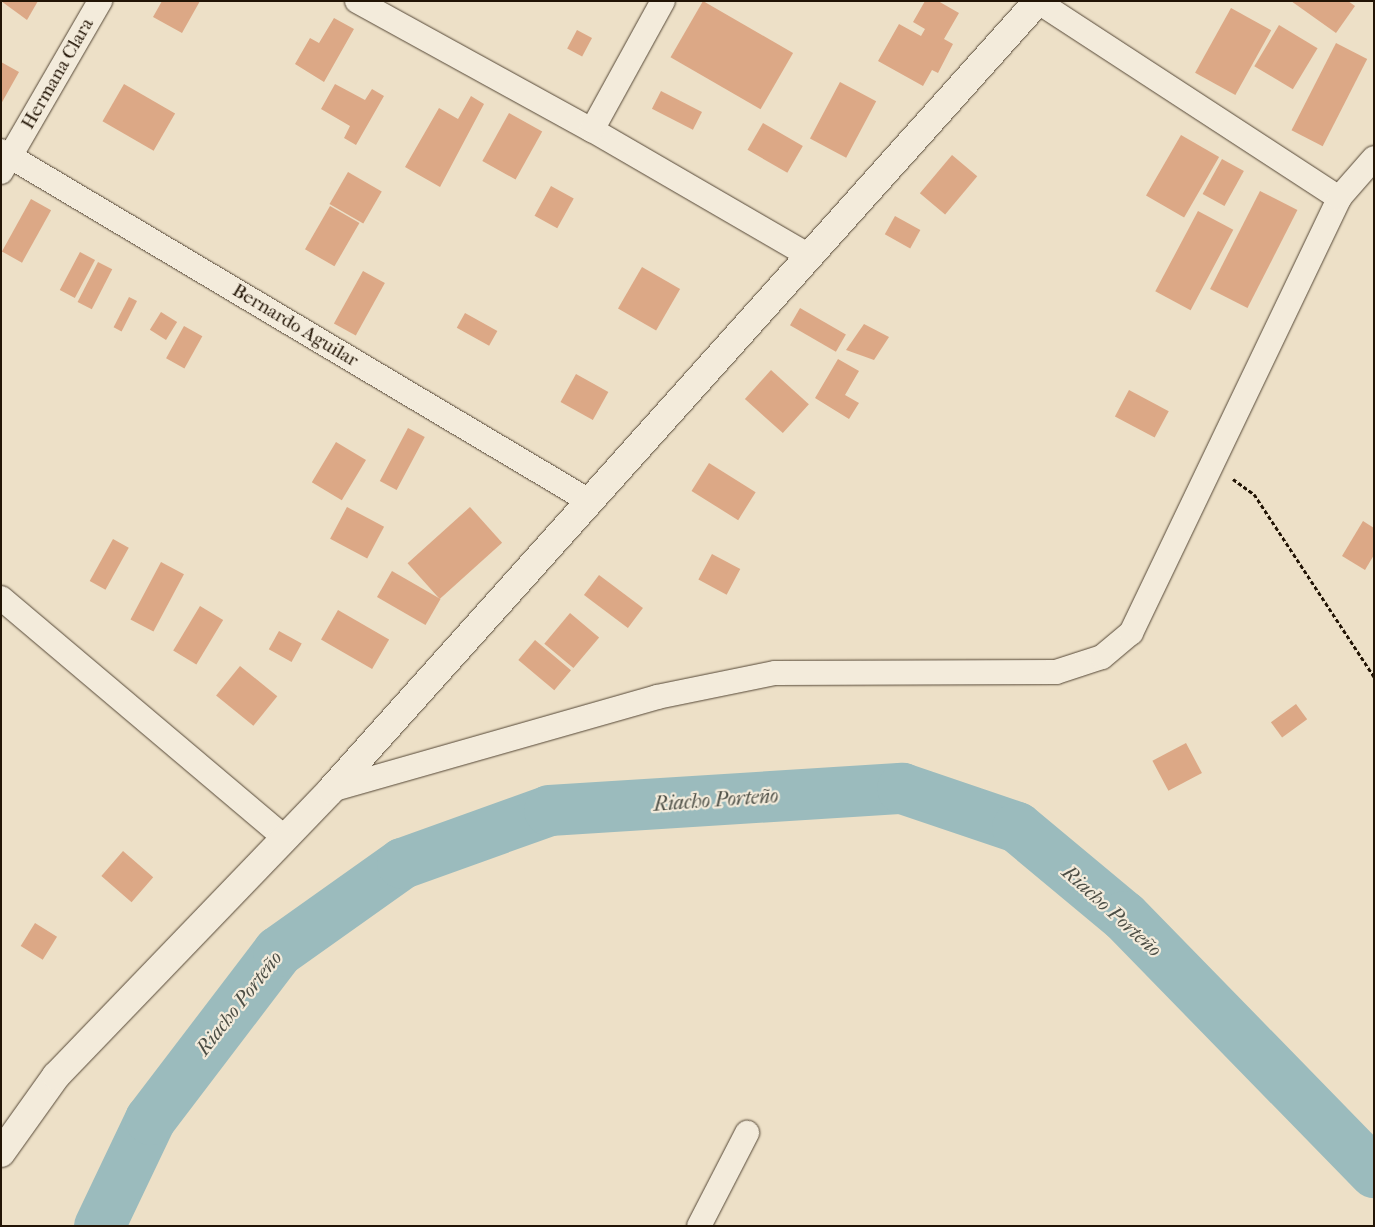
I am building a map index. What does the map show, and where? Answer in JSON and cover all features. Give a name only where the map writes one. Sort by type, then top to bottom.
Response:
[{"type":"street","name":"Hermana Clara","points":[[4,160],[100,1]]},
{"type":"street","points":[[357,1],[592,130],[809,256]]},
{"type":"street","points":[[592,130],[663,1]]},
{"type":"street","points":[[6,1137],[56,1076],[286,839],[331,790],[1037,1],[1339,198]]},
{"type":"street","points":[[331,790],[658,697],[775,673],[1056,672],[1102,657],[1131,633],[1339,198],[1374,158]]},
{"type":"street","name":"Bernardo Aguilar","points":[[4,160],[589,502]]},
{"type":"street","points":[[1,598],[286,839]]},
{"type":"street","points":[[699,1226],[747,1133]]},
{"type":"path","points":[[1211,463],[1254,494],[1374,677]]},
{"type":"building","points":[[1,1],[38,1],[27,20]]},
{"type":"building","points":[[162,1],[200,1],[182,33],[153,17]]},
{"type":"building","points":[[703,1],[793,53],[761,109],[670,57]]},
{"type":"building","points":[[925,1],[938,1],[959,13],[944,39],[953,44],[938,73],[932,70],[923,86],[878,61],[899,24],[921,36],[925,29],[913,22]]},
{"type":"building","points":[[1291,1],[1348,1],[1355,6],[1336,33]]},
{"type":"building","points":[[1231,8],[1271,30],[1235,95],[1195,73]]},
{"type":"building","points":[[334,18],[354,29],[324,82],[295,64],[310,38],[319,43]]},
{"type":"building","points":[[1279,25],[1318,48],[1293,89],[1254,66]]},
{"type":"building","points":[[577,30],[592,38],[582,57],[567,49]]},
{"type":"building","points":[[1336,43],[1367,59],[1323,146],[1292,130]]},
{"type":"building","points":[[1,62],[19,72],[1,104]]},
{"type":"building","points":[[840,82],[876,101],[846,158],[810,139]]},
{"type":"building","points":[[124,84],[175,114],[154,151],[102,121]]},
{"type":"building","points":[[335,84],[365,100],[372,89],[384,96],[356,145],[344,138],[350,126],[321,109]]},
{"type":"building","points":[[661,91],[702,112],[693,130],[652,109]]},
{"type":"building","points":[[471,96],[484,104],[440,187],[405,167],[439,108],[458,119]]},
{"type":"building","points":[[509,113],[542,131],[516,180],[482,161]]},
{"type":"building","points":[[763,123],[803,146],[787,173],[748,150]]},
{"type":"building","points":[[1181,135],[1219,157],[1184,218],[1146,196]]},
{"type":"building","points":[[952,155],[977,176],[945,215],[920,193]]},
{"type":"building","points":[[1222,159],[1244,171],[1224,206],[1203,194]]},
{"type":"building","points":[[348,172],[382,192],[363,224],[330,204]]},
{"type":"building","points":[[551,186],[574,199],[557,228],[535,216]]},
{"type":"building","points":[[1260,191],[1297,210],[1247,308],[1210,289]]},
{"type":"building","points":[[31,199],[51,210],[22,263],[2,251]]},
{"type":"building","points":[[330,206],[359,223],[334,266],[305,249]]},
{"type":"building","points":[[1198,211],[1233,230],[1191,310],[1155,291]]},
{"type":"building","points":[[895,216],[920,230],[910,248],[885,234]]},
{"type":"building","points":[[80,252],[95,260],[75,298],[60,290]]},
{"type":"building","points":[[98,262],[112,269],[92,309],[78,302]]},
{"type":"building","points":[[642,267],[680,289],[656,331],[618,309]]},
{"type":"building","points":[[363,271],[385,283],[356,336],[334,323]]},
{"type":"building","points":[[129,297],[137,301],[122,331],[114,327]]},
{"type":"building","points":[[800,308],[846,334],[836,352],[790,325]]},
{"type":"building","points":[[161,312],[177,322],[166,340],[150,330]]},
{"type":"building","points":[[465,313],[497,331],[489,346],[457,328]]},
{"type":"building","points":[[864,324],[889,337],[874,360],[846,350]]},
{"type":"building","points":[[184,326],[202,336],[184,369],[166,358]]},
{"type":"building","points":[[838,359],[859,371],[845,395],[859,403],[849,419],[815,398]]},
{"type":"building","points":[[771,370],[809,404],[783,433],[745,399]]},
{"type":"building","points":[[576,374],[608,392],[593,420],[560,402]]},
{"type":"building","points":[[1129,390],[1169,411],[1155,438],[1115,416]]},
{"type":"building","points":[[408,428],[425,437],[397,490],[380,481]]},
{"type":"building","points":[[336,442],[366,460],[342,500],[312,482]]},
{"type":"building","points":[[709,463],[756,492],[738,520],[692,491]]},
{"type":"building","points":[[347,507],[384,527],[367,559],[330,539]]},
{"type":"building","points":[[470,507],[502,543],[440,599],[408,563]]},
{"type":"building","points":[[1363,521],[1374,528],[1374,555],[1365,570],[1342,556]]},
{"type":"building","points":[[113,539],[129,548],[105,590],[90,581]]},
{"type":"building","points":[[712,554],[740,569],[727,595],[698,580]]},
{"type":"building","points":[[161,562],[184,574],[153,632],[130,619]]},
{"type":"building","points":[[392,571],[440,599],[425,625],[377,597]]},
{"type":"building","points":[[599,575],[643,608],[628,628],[584,595]]},
{"type":"building","points":[[200,606],[223,620],[196,664],[173,651]]},
{"type":"building","points":[[338,610],[389,640],[372,669],[321,639]]},
{"type":"building","points":[[570,613],[599,637],[573,668],[544,644]]},
{"type":"building","points":[[279,631],[302,644],[292,662],[269,649]]},
{"type":"building","points":[[535,640],[571,670],[554,690],[518,660]]},
{"type":"building","points":[[240,666],[277,696],[253,726],[216,696]]},
{"type":"building","points":[[1296,704],[1307,719],[1282,738],[1271,722]]},
{"type":"building","points":[[1186,743],[1202,773],[1168,791],[1152,761]]},
{"type":"building","points":[[123,851],[153,877],[132,902],[101,876]]},
{"type":"building","points":[[35,923],[57,937],[43,960],[21,946]]},
{"type":"waterway","name":"Riacho Porteño","points":[[99,1226],[150,1119],[278,951],[402,863],[549,810],[902,788],[1017,827],[1124,916],[1374,1172]]}]
